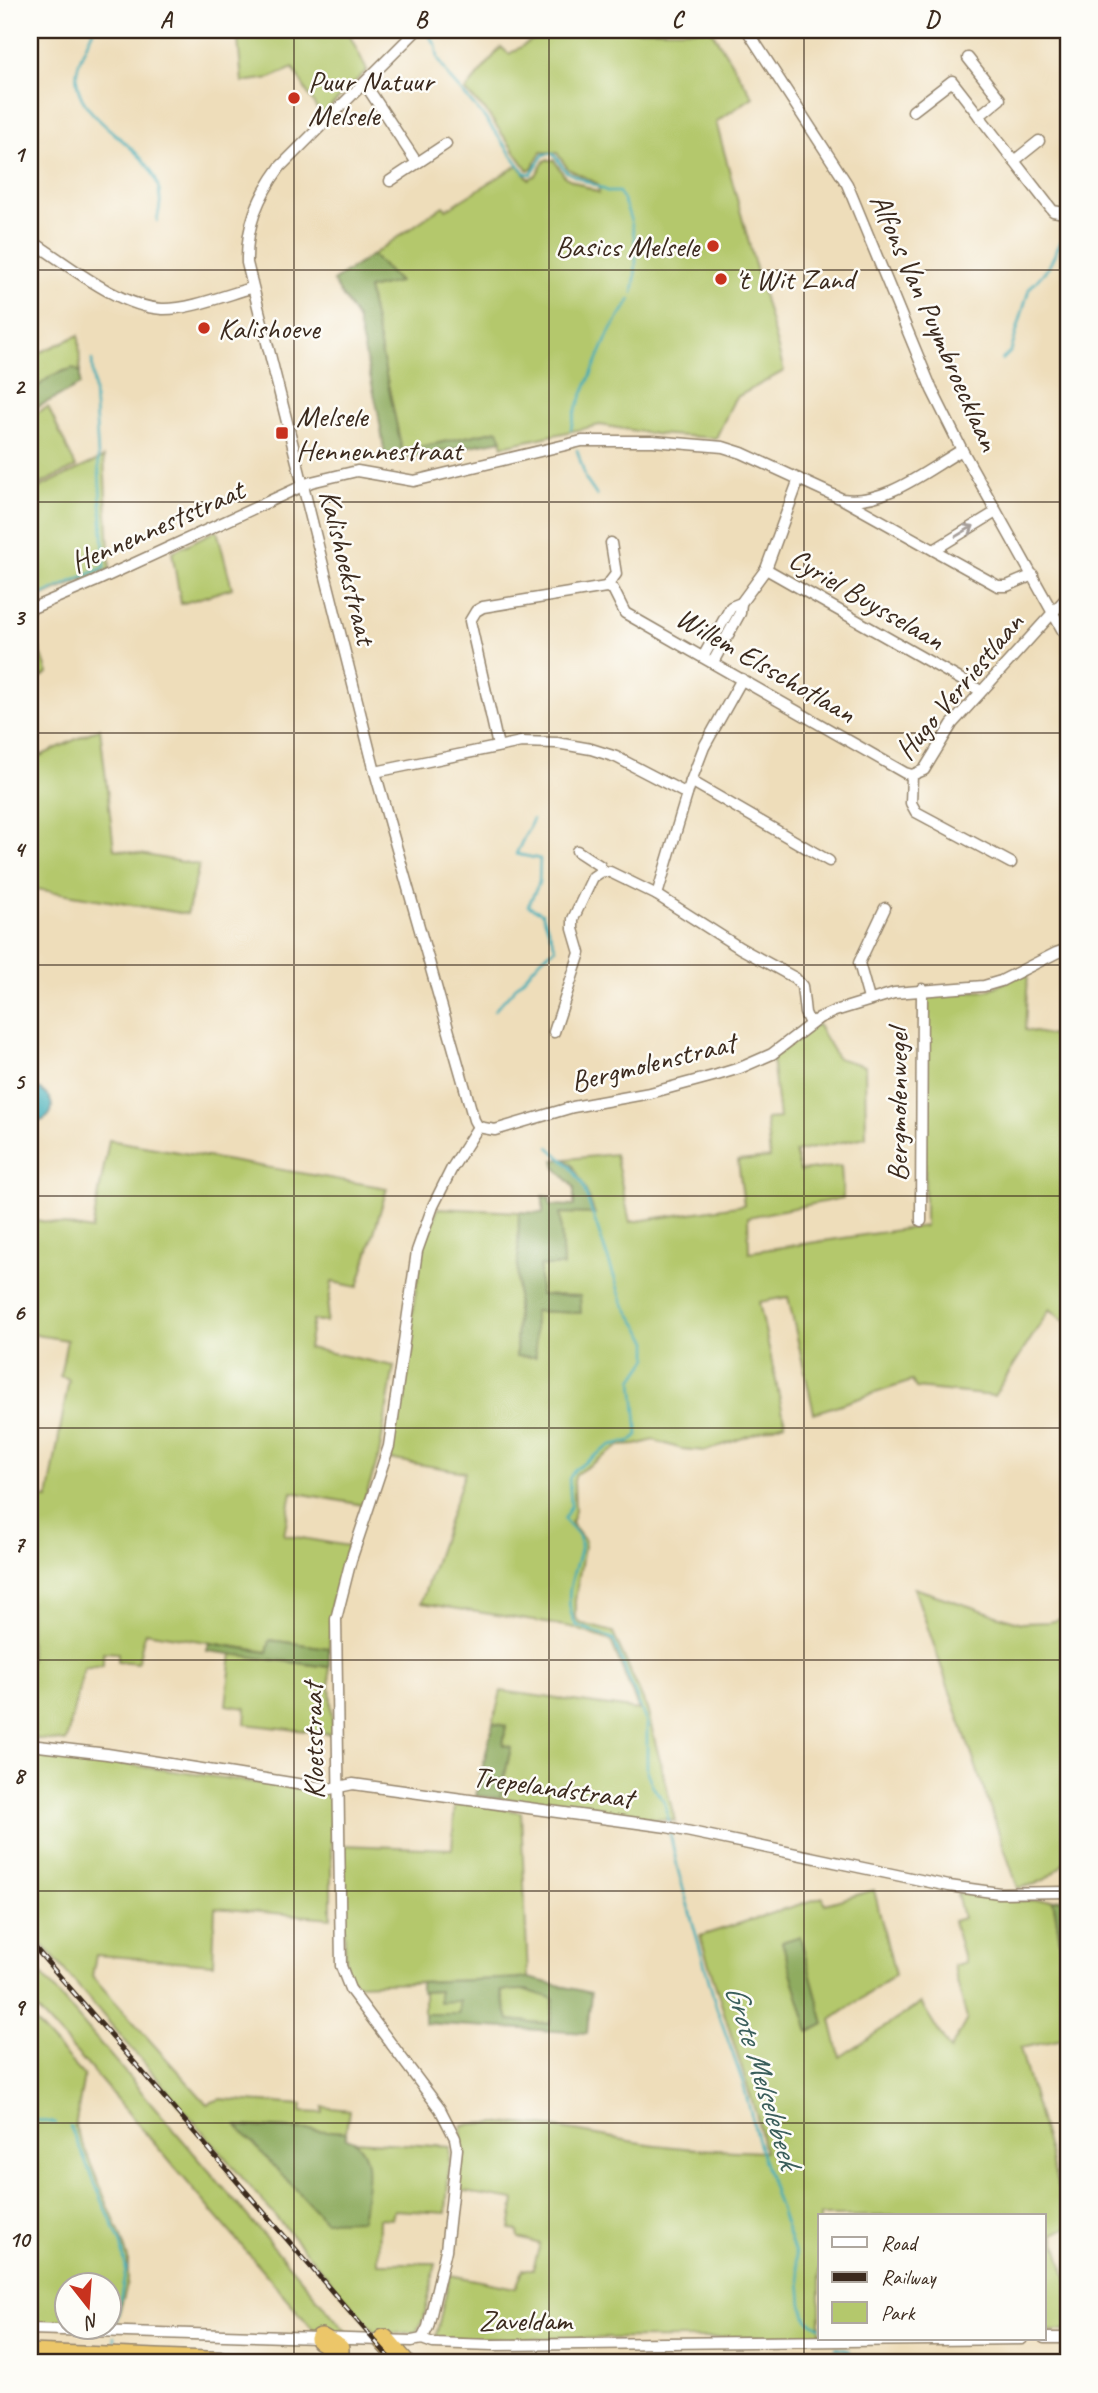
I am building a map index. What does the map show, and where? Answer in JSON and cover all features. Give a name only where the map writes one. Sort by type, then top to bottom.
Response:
[{"type":"highway","points":[[321,2339],[338,2349],[338,2358],[328,2363]]},
{"type":"highway","points":[[384,2340],[404,2363]]},
{"type":"highway","points":[[30,2355],[233,2363]]},
{"type":"street","name":"Kalishoekstraat","points":[[417,30],[280,167],[265,187],[251,219],[247,263],[251,288],[375,772],[478,1127]]},
{"type":"street","name":"Alfons Van Puymbroecklaan","points":[[747,30],[847,184],[932,390],[962,450],[1068,640]]},
{"type":"street","points":[[968,58],[1000,99],[979,116]]},
{"type":"street","points":[[913,111],[951,81],[1053,211],[1066,209]]},
{"type":"street","points":[[365,84],[417,163]]},
{"type":"street","points":[[1014,161],[1039,141]]},
{"type":"street","points":[[390,181],[446,144]]},
{"type":"street","points":[[30,240],[114,295],[139,306],[165,309],[251,288]]},
{"type":"street","name":"Hennenneststraat","points":[[30,609],[303,486],[362,470],[414,481],[600,439],[723,447],[742,453],[842,499],[998,586],[1007,586],[1033,575]]},
{"type":"street","points":[[842,499],[878,498],[962,450]]},
{"type":"street","name":"Cyriel Buysselaan","points":[[708,660],[740,613],[741,603],[766,569],[799,479]]},
{"type":"street","points":[[878,498],[874,507],[882,523]]},
{"type":"street","points":[[934,550],[996,512]]},
{"type":"street","points":[[498,746],[470,621],[476,611],[483,607],[606,587],[616,573],[611,543]]},
{"type":"street","name":"Cyriel Buysselaan","points":[[766,569],[981,691]]},
{"type":"street","name":"Willem Elsschotlaan","points":[[606,587],[613,589],[625,613],[912,775]]},
{"type":"street","name":"Hugo Verriestlaan","points":[[1011,863],[916,812],[911,803],[912,775],[924,770],[952,724],[1068,596]]},
{"type":"street","points":[[657,895],[704,747],[742,679]]},
{"type":"street","points":[[375,772],[521,741],[591,749],[616,757],[687,794]]},
{"type":"street","points":[[691,782],[829,861]]},
{"type":"street","points":[[577,851],[600,866],[603,871]]},
{"type":"street","points":[[554,1032],[580,953],[573,919],[593,877],[603,871],[657,895],[740,948],[795,978],[802,986],[803,1006],[810,1024]]},
{"type":"street","points":[[869,999],[859,963],[886,908]]},
{"type":"street","name":"Bergmolenstraat","points":[[478,1127],[495,1130],[504,1128],[566,1108],[650,1093],[740,1068],[772,1054],[810,1024],[835,1011],[869,999],[922,989],[984,986],[1001,981],[1068,949]]},
{"type":"street","name":"Bergmolenwegel","points":[[921,1221],[922,989]]},
{"type":"street","name":"Kloetstraat","points":[[422,2339],[428,2327],[446,2250],[457,2149],[455,2138],[440,2109],[368,2015],[344,1977],[340,1953],[337,1619],[342,1592],[389,1446],[417,1251],[425,1225],[452,1168],[478,1127]]},
{"type":"street","name":"Trepelandstraat","points":[[30,1745],[107,1754],[329,1789],[353,1784],[667,1827],[949,1886],[986,1891],[1068,1892]]},
{"type":"street","name":"Zaveldam","points":[[30,2329],[321,2339],[422,2339],[433,2343],[561,2346],[956,2340]]},
{"type":"street","points":[[1046,2338],[1068,2338]]},
{"type":"green space","points":[[237,30],[347,30],[367,70],[321,116],[293,68],[270,78],[242,82]]},
{"type":"green space","points":[[549,30],[711,30],[753,97],[716,122],[784,371],[735,398],[716,438],[654,434],[600,425],[503,446],[498,430],[402,451],[368,289],[399,282],[372,255],[443,206],[446,209],[452,206],[518,165],[529,179],[536,175],[545,160],[554,160],[565,177],[599,193],[598,184],[568,169],[557,153],[541,152],[528,170],[485,110],[465,91],[501,47],[509,54]]},
{"type":"green space","points":[[372,255],[399,282],[368,289],[402,451],[498,430],[502,440],[386,462],[378,411],[357,319],[333,281]]},
{"type":"green space","points":[[79,335],[80,372],[60,372],[30,393],[30,357]]},
{"type":"green space","points":[[73,368],[80,372],[80,385],[30,411],[30,393],[51,376]]},
{"type":"green space","points":[[48,407],[76,467],[30,489],[30,416]]},
{"type":"green space","points":[[104,457],[110,569],[30,601],[30,492]]},
{"type":"green space","points":[[217,530],[232,588],[181,604],[172,552]]},
{"type":"green space","points":[[30,621],[48,673],[37,680],[31,720],[40,756],[100,728],[114,849],[199,865],[187,914],[30,888]]},
{"type":"green space","points":[[1028,972],[1025,1030],[1068,1039],[1068,1093],[1063,1124],[1068,1155],[1068,1324],[1050,1309],[994,1396],[916,1388],[912,1381],[814,1413],[788,1297],[759,1302],[785,1423],[706,1451],[681,1449],[654,1440],[620,1446],[576,1474],[574,1481],[575,1511],[571,1523],[585,1541],[575,1617],[579,1623],[613,1632],[647,1709],[675,1821],[500,1798],[511,1747],[503,1745],[506,1726],[493,1723],[501,1691],[639,1710],[611,1641],[571,1627],[421,1603],[465,1472],[388,1459],[423,1247],[438,1208],[519,1212],[516,1356],[536,1357],[534,1311],[580,1313],[580,1296],[540,1295],[540,1265],[563,1265],[560,1213],[594,1214],[574,1167],[566,1159],[615,1154],[630,1222],[744,1205],[738,1161],[770,1158],[766,1119],[779,1118],[772,1058],[817,1024],[837,1058],[865,1066],[866,1137],[795,1152],[800,1171],[841,1166],[843,1198],[748,1217],[749,1252],[925,1226],[924,993],[986,991]]},
{"type":"green space","points":[[109,1140],[387,1188],[358,1287],[332,1282],[326,1322],[313,1320],[308,1348],[394,1366],[379,1455],[363,1505],[292,1492],[284,1535],[348,1546],[332,1603],[329,1648],[271,1640],[267,1652],[145,1632],[138,1663],[118,1661],[118,1653],[103,1652],[103,1665],[84,1668],[66,1742],[30,1738],[30,1496],[48,1499],[69,1379],[60,1376],[67,1340],[30,1334],[30,1219],[92,1230]]},
{"type":"green space","points":[[566,1159],[580,1178],[595,1214],[560,1213],[563,1266],[540,1266],[540,1295],[580,1296],[581,1313],[534,1311],[536,1357],[516,1356],[519,1212],[543,1213],[543,1196],[550,1197],[550,1205],[574,1206],[574,1187],[556,1168],[554,1160]]},
{"type":"green space","points":[[914,1588],[1021,1623],[1049,1622],[1068,1617],[1068,1860],[1046,1879],[1035,1884],[1018,1888]]},
{"type":"green space","points":[[270,1640],[329,1648],[329,1667],[207,1651],[209,1643],[267,1652]]},
{"type":"green space","points":[[232,1654],[329,1667],[333,1734],[245,1724],[246,1708],[226,1705]]},
{"type":"green space","points":[[493,1723],[506,1726],[503,1745],[511,1747],[500,1798],[476,1796]]},
{"type":"green space","points":[[30,1751],[331,1793],[331,1918],[215,1908],[213,1964],[96,1955],[92,1976],[207,2104],[220,2099],[302,2105],[301,2112],[323,2113],[323,2107],[349,2110],[346,2132],[238,2127],[358,2145],[354,2141],[450,2147],[446,2213],[394,2210],[392,2219],[379,2218],[378,2263],[436,2263],[424,2318],[416,2332],[377,2335],[30,1930]]},
{"type":"green space","points":[[455,1801],[521,1812],[528,1978],[356,1984],[346,1971],[341,1845],[452,1849]]},
{"type":"green space","points":[[874,1890],[895,1975],[831,2020],[840,2057],[921,2003],[950,2050],[967,2019],[953,1966],[965,1962],[953,1921],[963,1918],[957,1893],[1014,1901],[1053,1900],[1062,1953],[1068,1953],[1068,2038],[1020,2048],[1068,2222],[1068,2227],[1054,2234],[1068,2284],[1068,2331],[1046,2331],[1046,2214],[818,2214],[818,2335],[439,2339],[436,2336],[450,2275],[516,2288],[523,2269],[533,2269],[540,2244],[519,2238],[518,2230],[510,2229],[515,2200],[458,2191],[462,2125],[525,2124],[662,2146],[764,2152],[757,2117],[700,1936],[823,1897],[825,1904]],"holes":[[[800,1937],[824,2024],[809,2032],[782,1942]]]},
{"type":"green space","points":[[1068,1898],[1068,1953],[1063,1954],[1053,1900]]},
{"type":"green space","points":[[800,1936],[824,2024],[809,2032],[782,1942]]},
{"type":"green space","points":[[30,1961],[348,2334],[316,2333],[84,2061],[30,2002]]},
{"type":"green space","points":[[528,1978],[591,1993],[587,2033],[424,2023],[424,2014],[459,2014],[459,2001],[439,2002],[439,1991],[421,1992],[421,1982]],"holes":[[[526,1990],[554,1999],[550,2024],[509,2020],[501,1991]]]},
{"type":"green space","points":[[501,1990],[526,1990],[554,1998],[550,2024],[509,2020]]},
{"type":"green space","points":[[439,1991],[439,2001],[459,2000],[459,2014],[424,2014],[424,1992]]},
{"type":"green space","points":[[30,2017],[84,2076],[75,2127],[120,2234],[128,2259],[128,2282],[122,2302],[122,2270],[52,2270],[52,2324],[30,2323]]},
{"type":"green space","points":[[237,2126],[346,2132],[347,2138],[357,2144],[367,2162],[367,2186],[361,2220],[325,2221]]},
{"type":"water","points":[[39,1089],[50,1099],[52,1110],[46,1119],[32,1123],[30,1090]]},
{"type":"waterway","points":[[93,30],[78,66],[79,90],[87,106],[100,121],[146,163],[156,180],[160,202],[157,221]]},
{"type":"waterway","points":[[425,30],[436,45],[438,58],[451,80],[484,117],[525,173],[531,174],[543,155],[552,153],[567,172],[609,192],[619,192],[635,241],[633,293]]},
{"type":"waterway","points":[[1002,360],[1011,351],[1029,289],[1048,268],[1062,239]]},
{"type":"waterway","points":[[571,429],[575,412],[610,331],[631,299]]},
{"type":"waterway","points":[[30,600],[105,567],[92,360]]},
{"type":"waterway","points":[[577,450],[586,480],[597,496]]},
{"type":"waterway","name":"Grote Melselebeek","points":[[494,1011],[543,957],[556,948],[542,913],[528,906],[539,883],[540,859],[516,854],[533,819]]},
{"type":"waterway","name":"Grote Melselebeek","points":[[549,1147],[569,1165],[582,1183],[623,1303],[648,1341],[648,1358],[633,1380],[638,1435],[631,1441],[611,1445],[574,1470],[569,1479],[571,1506],[564,1519],[578,1535],[580,1545],[570,1587],[571,1612],[576,1625],[613,1639],[647,1724],[647,1772],[653,1787],[664,1801],[669,1822]]},
{"type":"waterway","name":"Grote Melselebeek","points":[[670,1833],[716,2006],[743,2083],[761,2153],[795,2254],[802,2305],[807,2319],[818,2326]]},
{"type":"waterway","points":[[30,2119],[56,2123]]},
{"type":"waterway","points":[[70,2126],[121,2244],[126,2269],[122,2290]]},
{"type":"waterway","points":[[836,2348],[849,2351]]},
{"type":"railway","points":[[30,1942],[394,2363]]},
{"type":"place","name":"Puur Natuur Melsele","points":[[294,98]]},
{"type":"place","name":"Basics Melsele","points":[[713,246]]},
{"type":"place","name":"'t Wit Zand","points":[[721,279]]},
{"type":"place","name":"Kalishoeve","points":[[204,328]]},
{"type":"place","name":"Melsele Hennennestraat","points":[[282,433]]}]
